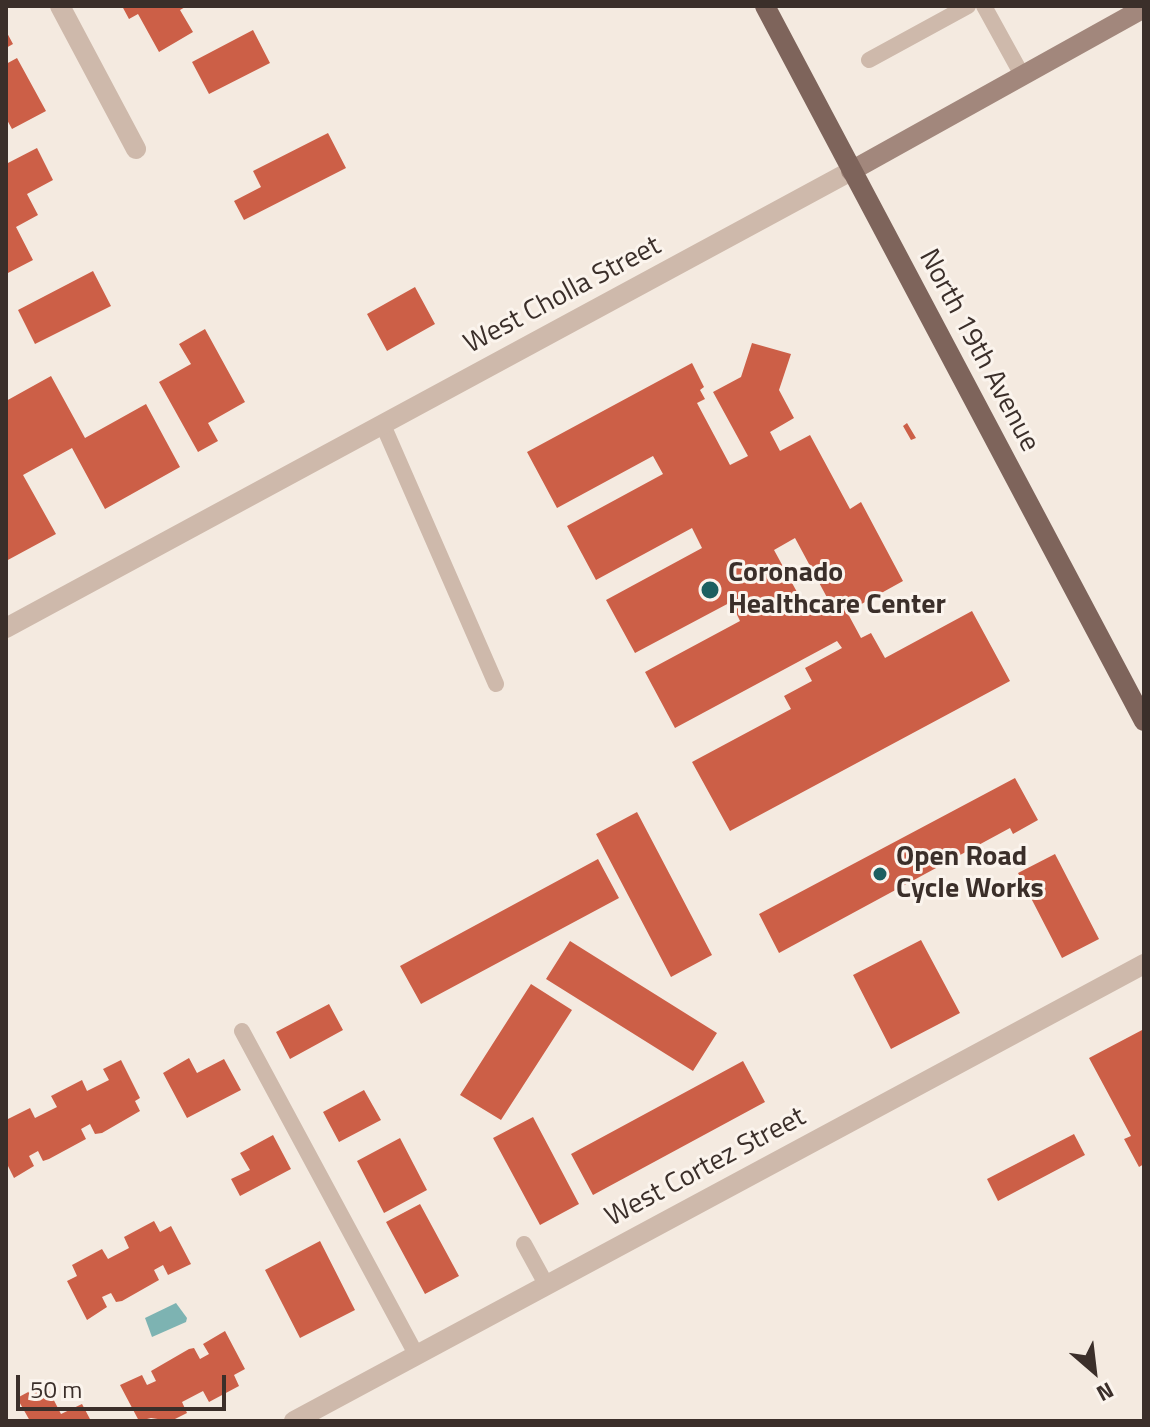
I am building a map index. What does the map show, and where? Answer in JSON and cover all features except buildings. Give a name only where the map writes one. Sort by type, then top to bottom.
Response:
[{"type":"main road","name":"North 19th Avenue","points":[[765,6],[1144,721]]},
{"type":"street","points":[[60,6],[136,149]]},
{"type":"street","name":"West Cholla Street","points":[[6,628],[851,171],[1022,75],[1121,12],[1144,8]]},
{"type":"street","name":"West Cortez Street","points":[[294,1421],[1144,964]]},
{"type":"lane","points":[[869,60],[968,6]]},
{"type":"lane","points":[[984,6],[1022,75]]},
{"type":"lane","points":[[383,425],[496,684]]},
{"type":"lane","points":[[242,1031],[417,1356]]},
{"type":"lane","points":[[524,1244],[547,1286]]},
{"type":"water","points":[[176,1303],[187,1318],[186,1322],[152,1337],[145,1318]]},
{"type":"place","name":"Coronado Healthcare Center","points":[[710,590]]},
{"type":"place","name":"Open Road Cycle Works","points":[[880,874]]}]
